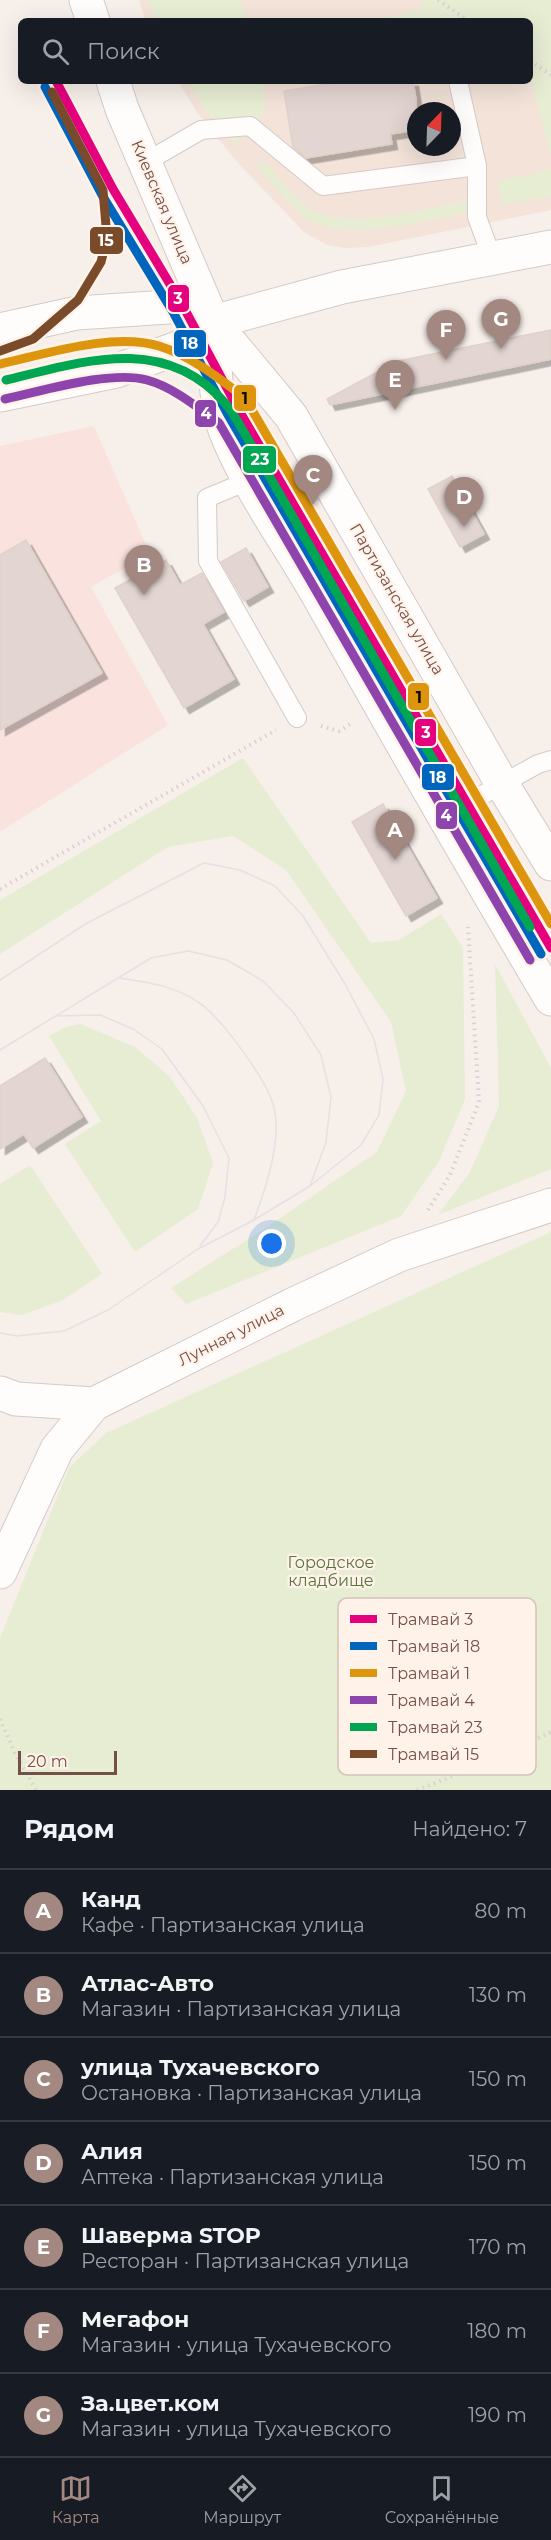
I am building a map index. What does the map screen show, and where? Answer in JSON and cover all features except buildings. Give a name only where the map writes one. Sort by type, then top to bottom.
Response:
[{"type":"street","points":[[86,0],[92,18]]},
{"type":"street","name":"Киевская улица","points":[[113,84],[213,322]]},
{"type":"street","points":[[0,395],[116,371],[199,340],[213,322],[342,287],[551,247]]},
{"type":"street","points":[[0,330],[77,313],[183,306],[213,322]]},
{"type":"street","points":[[213,322],[218,393],[224,429],[250,480],[312,584],[443,817],[551,999]]},
{"type":"street","name":"Партизанская улица","points":[[213,322],[291,416],[502,784],[551,864]]},
{"type":"street","name":"Лунная улица","points":[[4,1558],[57,1449],[94,1404],[292,1305],[399,1255],[551,1205]]},
{"type":"street","points":[[0,1393],[16,1399],[94,1404]]},
{"type":"lane","points":[[459,84],[477,166],[477,217],[492,258]]},
{"type":"lane","points":[[146,162],[201,130],[250,126],[323,186],[477,166]]},
{"type":"lane","points":[[250,480],[207,498],[208,561],[297,718]]},
{"type":"lane","points":[[443,817],[538,764],[551,760]]},
{"type":"path","points":[[438,0],[465,18]]},
{"type":"path","points":[[533,63],[551,75]]},
{"type":"path","points":[[0,889],[297,718],[339,732],[360,718]]},
{"type":"path","points":[[399,1255],[450,1175],[479,1102],[468,920]]},
{"type":"path","points":[[0,1719],[15,1754],[36,1790]]},
{"type":"path","points":[[536,1739],[551,1732]]},
{"type":"path","points":[[417,1790],[455,1775]]},
{"type":"shaded area","points":[[139,0],[551,0],[551,210],[368,247],[346,248],[327,245],[304,232],[239,164],[198,114],[180,84],[533,84],[533,18],[145,18]]},
{"type":"shaded area","points":[[94,426],[150,554],[91,587],[168,725],[0,832],[0,446]]},
{"type":"green space","points":[[148,0],[240,0],[246,18],[155,18]]},
{"type":"green space","points":[[422,0],[551,0],[551,156],[532,84],[533,18],[382,18],[423,9]]},
{"type":"green space","points":[[189,84],[262,84],[265,103],[260,118],[235,145],[205,109]]},
{"type":"green space","points":[[266,163],[299,200],[326,216],[366,218],[388,216],[469,200],[471,212],[387,228],[342,230],[323,226],[301,214],[256,165]]},
{"type":"green space","points":[[551,169],[551,196],[502,205],[497,182]]},
{"type":"green space","points":[[243,758],[371,943],[399,940],[441,914],[463,948],[465,1099],[439,1161],[401,1216],[186,1304],[171,1288],[261,1231],[377,1152],[406,1091],[391,1022],[286,870],[233,836],[168,847],[0,954],[0,900]]},
{"type":"green space","points":[[495,964],[551,1068],[551,1169],[438,1215],[470,1172],[499,1106]]},
{"type":"green space","points":[[81,1024],[135,1047],[170,1077],[197,1118],[213,1163],[198,1209],[135,1252],[65,1144],[101,1121],[49,1036],[66,1027]]},
{"type":"green space","points":[[30,1165],[102,1274],[63,1300],[22,1315],[0,1312],[0,1184]]},
{"type":"green space","name":"Городское кладбище","points":[[551,1232],[551,1790],[0,1790],[0,1638],[69,1468],[106,1433]]},
{"type":"tram line","name":"3","points":[[58,84],[113,189],[183,306],[237,407],[551,948]]},
{"type":"tram line","name":"18","points":[[45,87],[102,195],[173,312],[227,413],[541,954]]},
{"type":"tram line","name":"15","points":[[0,351],[33,339],[78,300],[101,262],[107,238],[103,190],[52,92]]},
{"type":"tram line","name":"1","points":[[0,364],[80,346],[141,342],[171,350],[204,368],[245,398],[551,924]]},
{"type":"tram line","name":"23","points":[[6,380],[92,361],[149,360],[176,367],[201,381],[225,403],[530,927]]},
{"type":"tram line","name":"4","points":[[5,399],[76,383],[132,378],[147,380],[166,387],[219,423],[530,960]]},
{"type":"tram line","points":[[0,980],[87,923],[204,863],[240,870],[275,886],[303,916],[345,984],[374,1039],[383,1079],[379,1115],[361,1145],[310,1186],[254,1220],[198,1249],[108,1310],[64,1331],[17,1336],[0,1333]]},
{"type":"tram line","points":[[0,1050],[151,958],[188,951],[227,960],[263,981],[294,1013],[321,1055],[331,1097],[326,1142],[310,1186]]},
{"type":"tram line","points":[[120,978],[170,988],[198,1002],[230,1034],[252,1064],[269,1093],[276,1117],[275,1147],[268,1178],[254,1220]]},
{"type":"tram line","points":[[56,1016],[100,1015],[133,1029],[162,1049],[203,1106],[229,1158],[225,1197],[218,1222],[200,1246]]},
{"type":"place","name":"За.цвет.ком","points":[[501,349]]},
{"type":"place","name":"Мегафон","points":[[446,360]]},
{"type":"place","name":"Шаверма STOP","points":[[395,410]]},
{"type":"place","name":"улица Тухачевского","points":[[313,505]]},
{"type":"place","name":"Алия","points":[[464,527]]},
{"type":"place","name":"Атлас-Авто","points":[[144,595]]},
{"type":"place","name":"Канд","points":[[395,860]]}]
